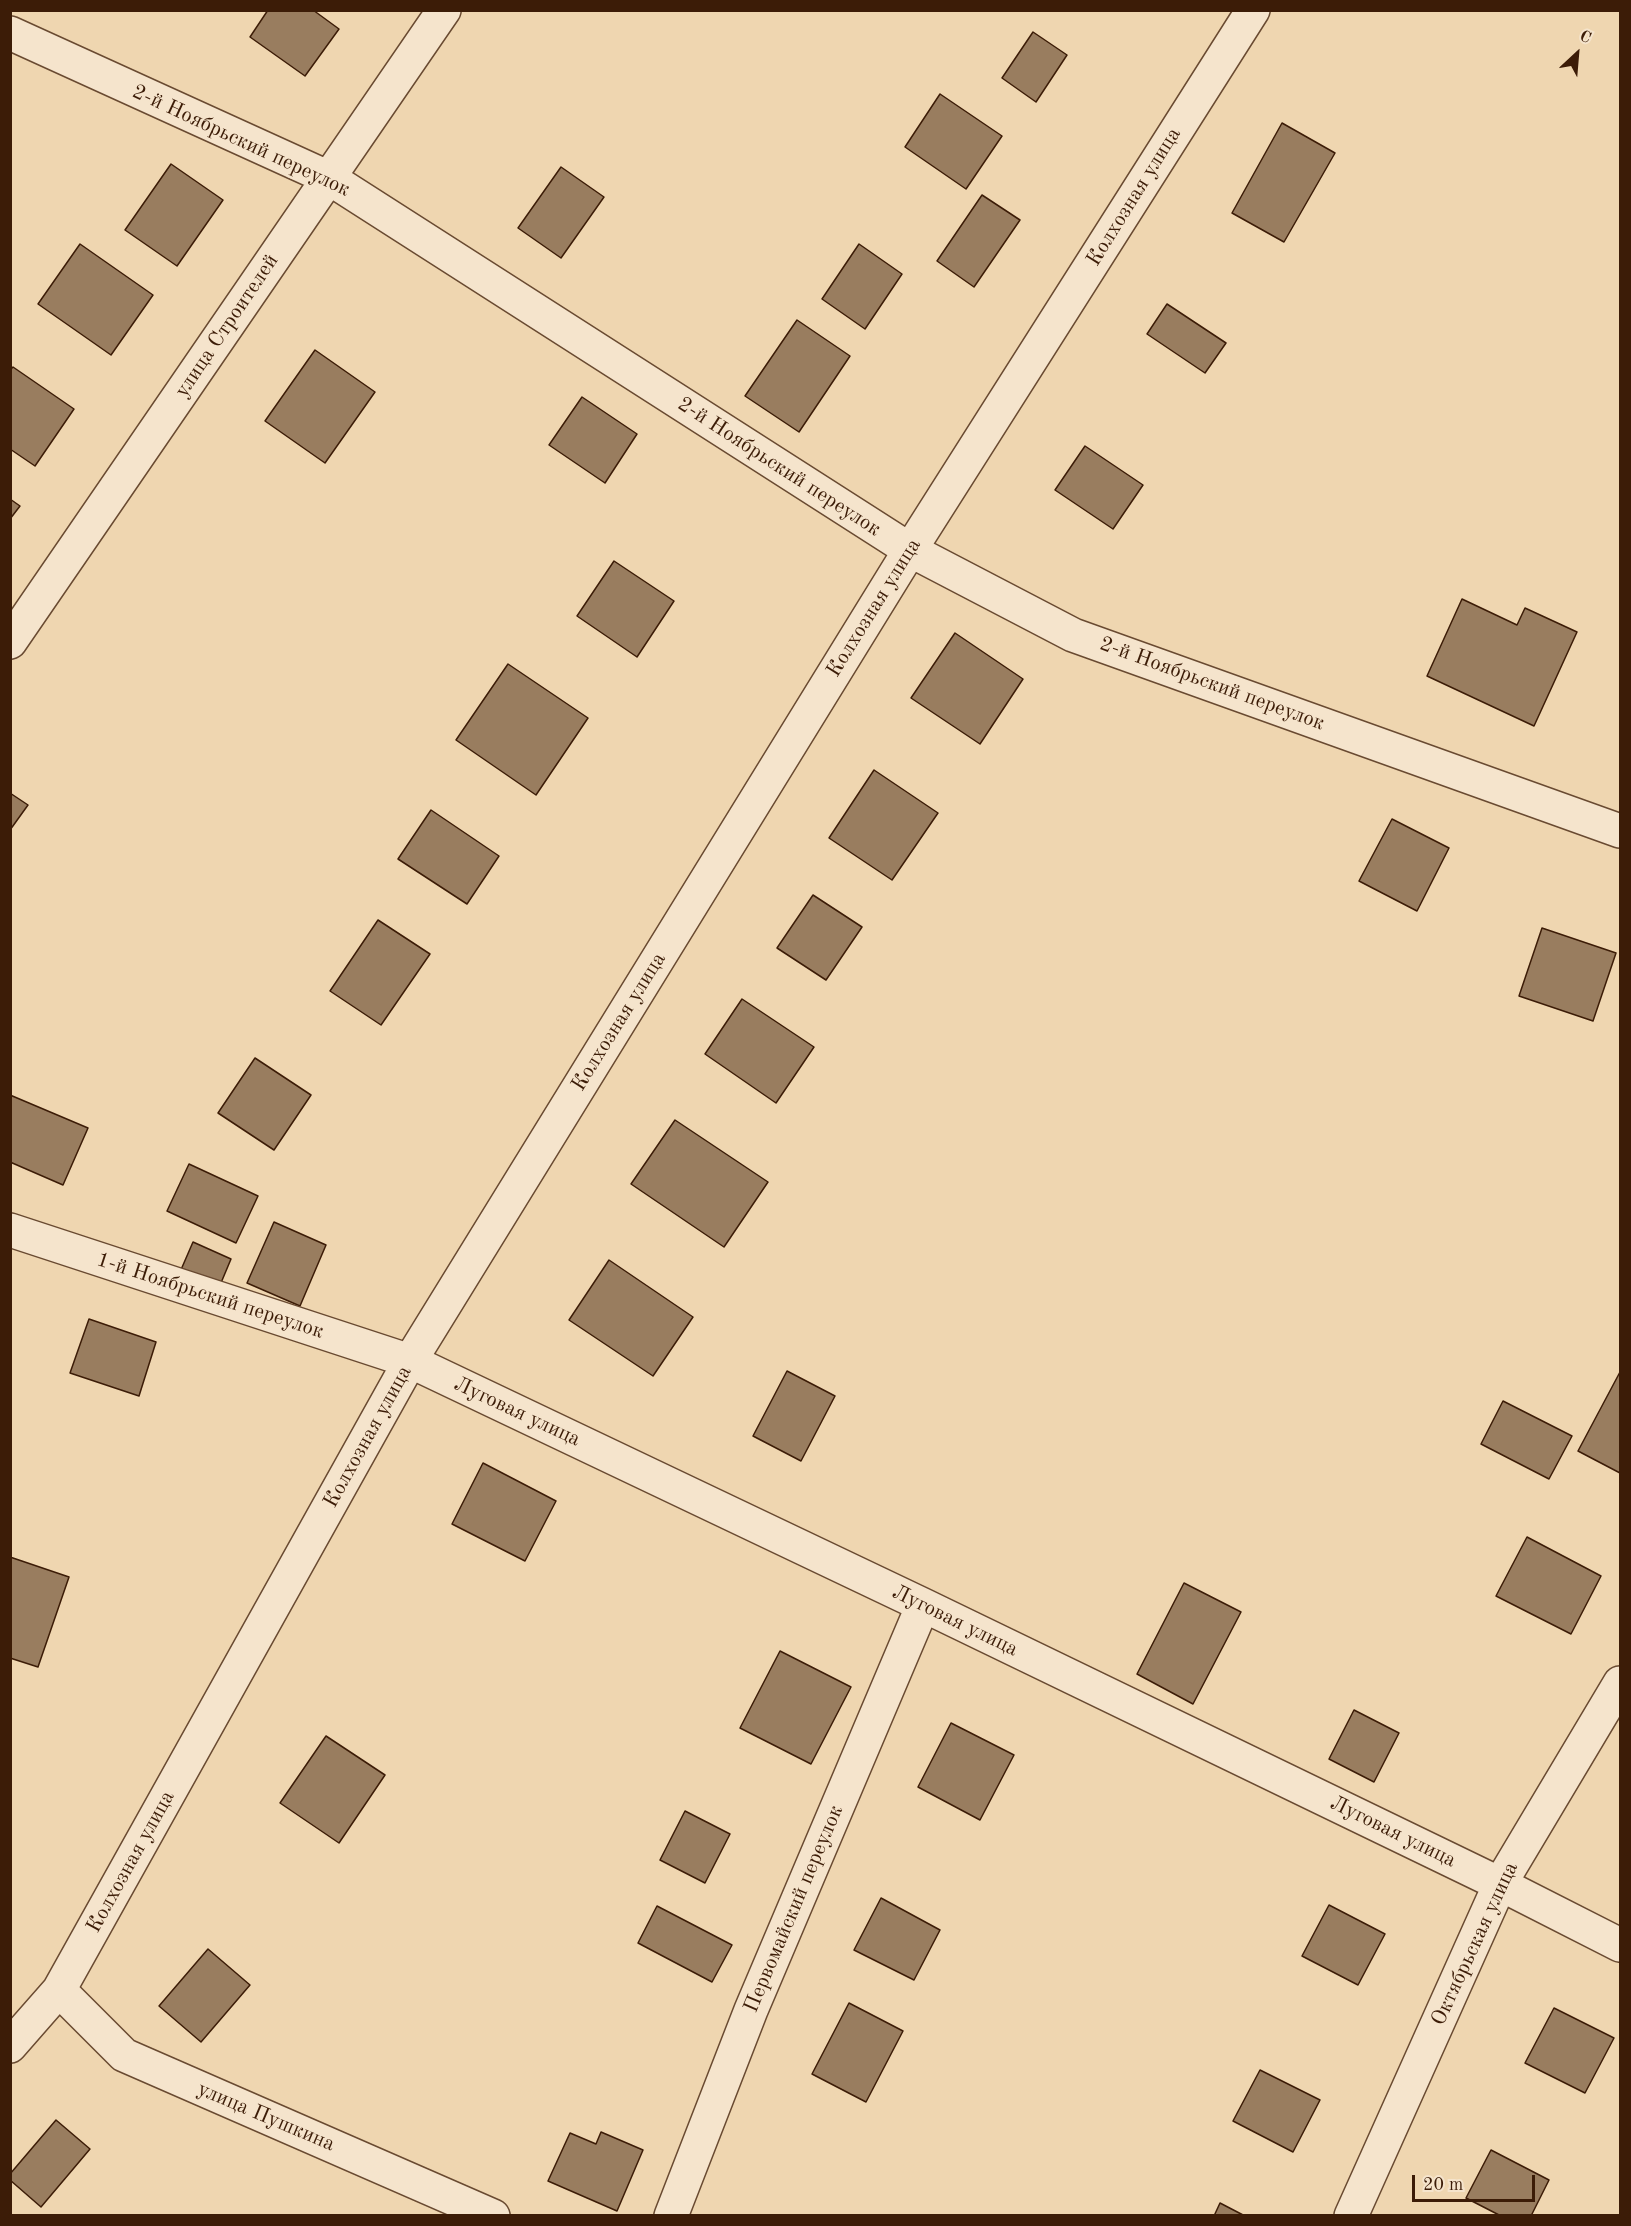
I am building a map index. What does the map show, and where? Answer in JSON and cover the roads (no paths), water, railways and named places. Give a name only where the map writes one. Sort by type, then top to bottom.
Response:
[{"type":"street","name":"улица Строителей","points":[[10,642],[444,10]]},
{"type":"street","name":"Колхозная улица","points":[[10,2046],[59,1990],[410,1361],[910,550],[1253,10]]},
{"type":"street","name":"2-й Ноябрьский переулок","points":[[10,33],[329,178],[910,550],[1074,635],[1620,831]]},
{"type":"street","name":"1-й Ноябрьский переулок","points":[[10,1230],[410,1361]]},
{"type":"street","name":"Луговая улица","points":[[410,1361],[923,1605],[1500,1884],[1620,1945]]},
{"type":"street","name":"Первомайский переулок","points":[[671,2216],[751,2010],[923,1605]]},
{"type":"street","name":"Октябрьская улица","points":[[1351,2216],[1500,1884],[1620,1683]]},
{"type":"street","name":"улица Пушкина","points":[[59,1990],[124,2055],[493,2216]]}]
